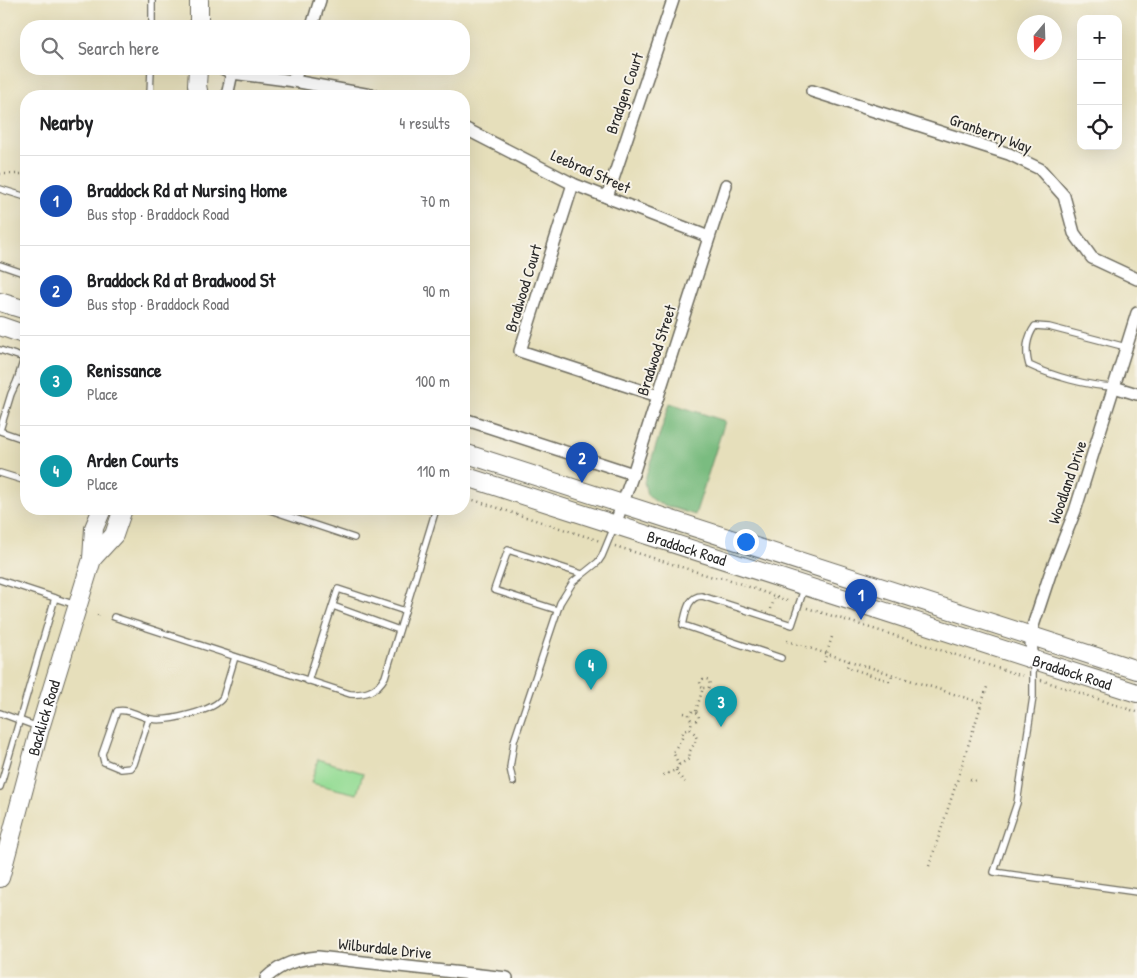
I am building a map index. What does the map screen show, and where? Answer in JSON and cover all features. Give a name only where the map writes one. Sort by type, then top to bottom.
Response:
[{"type":"main road","points":[[199,0],[199,20]]},
{"type":"main road","points":[[0,302],[20,308]]},
{"type":"main road","points":[[0,326],[20,332]]},
{"type":"main road","name":"Braddock Road","points":[[470,455],[1137,670]]},
{"type":"main road","name":"Braddock Road","points":[[470,478],[1137,693]]},
{"type":"main road","name":"Backlick Road","points":[[0,878],[40,728],[92,559],[94,528],[99,515]]},
{"type":"main road","name":"Backlick Road","points":[[92,559],[114,535],[121,515]]},
{"type":"street","points":[[314,20],[320,0]]},
{"type":"street","name":"Bradgen Court","points":[[607,197],[673,0]]},
{"type":"street","points":[[227,90],[228,75]]},
{"type":"street","points":[[254,75],[343,90]]},
{"type":"street","points":[[294,81],[296,75]]},
{"type":"street","name":"Granberry Way","points":[[812,91],[1009,154],[1040,169],[1064,196],[1074,233],[1092,258],[1137,279]]},
{"type":"street","name":"Leebrad Street","points":[[470,131],[573,184],[709,237]]},
{"type":"street","name":"Bradwood Court","points":[[573,184],[520,350],[658,396]]},
{"type":"street","name":"Bradwood Street","points":[[615,525],[726,185]]},
{"type":"street","name":"Woodland Drive","points":[[1033,660],[1030,635],[1050,574],[1075,511],[1137,313]]},
{"type":"street","points":[[1114,387],[1137,394]]},
{"type":"street","points":[[470,421],[633,474]]},
{"type":"street","name":"Wilburdale Drive","points":[[266,978],[277,968],[289,962],[302,958],[318,957],[507,978]]},
{"type":"lane","points":[[152,0],[152,20]]},
{"type":"lane","points":[[150,90],[151,75]]},
{"type":"lane","points":[[0,189],[20,195]]},
{"type":"lane","points":[[0,265],[20,272]]},
{"type":"lane","points":[[1114,387],[1084,383],[1039,370],[1029,365],[1026,356],[1030,332],[1035,326],[1049,326],[1126,347]]},
{"type":"lane","points":[[0,350],[20,354]]},
{"type":"lane","points":[[20,371],[0,430],[20,438]]},
{"type":"lane","points":[[0,473],[20,479]]},
{"type":"lane","points":[[285,515],[354,538]]},
{"type":"lane","points":[[114,617],[308,681],[358,695],[373,690],[380,685],[384,677],[434,515]]},
{"type":"lane","points":[[513,782],[510,768],[514,741],[556,610],[567,590],[582,574],[593,567],[602,556],[615,525]]},
{"type":"lane","points":[[556,610],[494,590],[508,550],[582,574]]},
{"type":"lane","points":[[0,580],[78,606]]},
{"type":"lane","points":[[781,658],[683,625],[690,601],[695,596],[702,596],[792,625],[804,586]]},
{"type":"lane","points":[[308,681],[338,589],[405,611]]},
{"type":"lane","points":[[0,787],[55,598]]},
{"type":"lane","points":[[332,606],[399,630]]},
{"type":"lane","points":[[149,719],[131,768],[121,769],[104,762],[102,754],[117,710],[123,710],[149,719],[165,720],[205,709],[216,704],[223,697],[235,657]]},
{"type":"lane","points":[[1033,660],[1034,697],[1018,803],[994,872],[1137,892]]},
{"type":"lane","points":[[0,713],[40,728]]},
{"type":"path","points":[[0,174],[20,174]]},
{"type":"path","points":[[470,499],[597,540]]},
{"type":"path","points":[[617,547],[725,578],[788,602]]},
{"type":"path","points":[[771,610],[776,596]]},
{"type":"path","points":[[808,608],[1018,675]]},
{"type":"path","points":[[98,611],[98,616]]},
{"type":"path","points":[[824,662],[832,638]]},
{"type":"path","points":[[787,641],[982,703]]},
{"type":"path","points":[[849,661],[847,667],[889,681],[893,675]]},
{"type":"path","points":[[699,718],[696,711],[703,688],[700,682],[707,677],[710,686],[703,688]]},
{"type":"path","points":[[1045,681],[1137,712]]},
{"type":"path","points":[[959,774],[987,687]]},
{"type":"path","points":[[684,713],[689,714],[696,711]]},
{"type":"path","points":[[689,714],[692,721],[690,729]]},
{"type":"path","points":[[692,721],[699,718],[706,719]]},
{"type":"path","points":[[663,775],[676,770],[678,765],[689,759],[690,751],[697,739],[696,734],[690,729]]},
{"type":"path","points":[[678,765],[673,752],[682,738],[683,731],[690,729]]},
{"type":"path","points":[[676,770],[685,782]]},
{"type":"path","points":[[930,866],[958,778]]},
{"type":"path","points":[[970,779],[976,781]]},
{"type":"green space","points":[[670,403],[725,421],[695,515],[658,503],[647,495],[644,482]]},
{"type":"green space","points":[[318,759],[363,773],[357,794],[311,783]]},
{"type":"place","name":"Braddock Rd at Bradwood St","points":[[582,483]]},
{"type":"place","name":"Braddock Rd at Nursing Home","points":[[861,620]]},
{"type":"place","name":"Arden Courts","points":[[591,690]]},
{"type":"place","name":"Renissance","points":[[721,727]]}]
